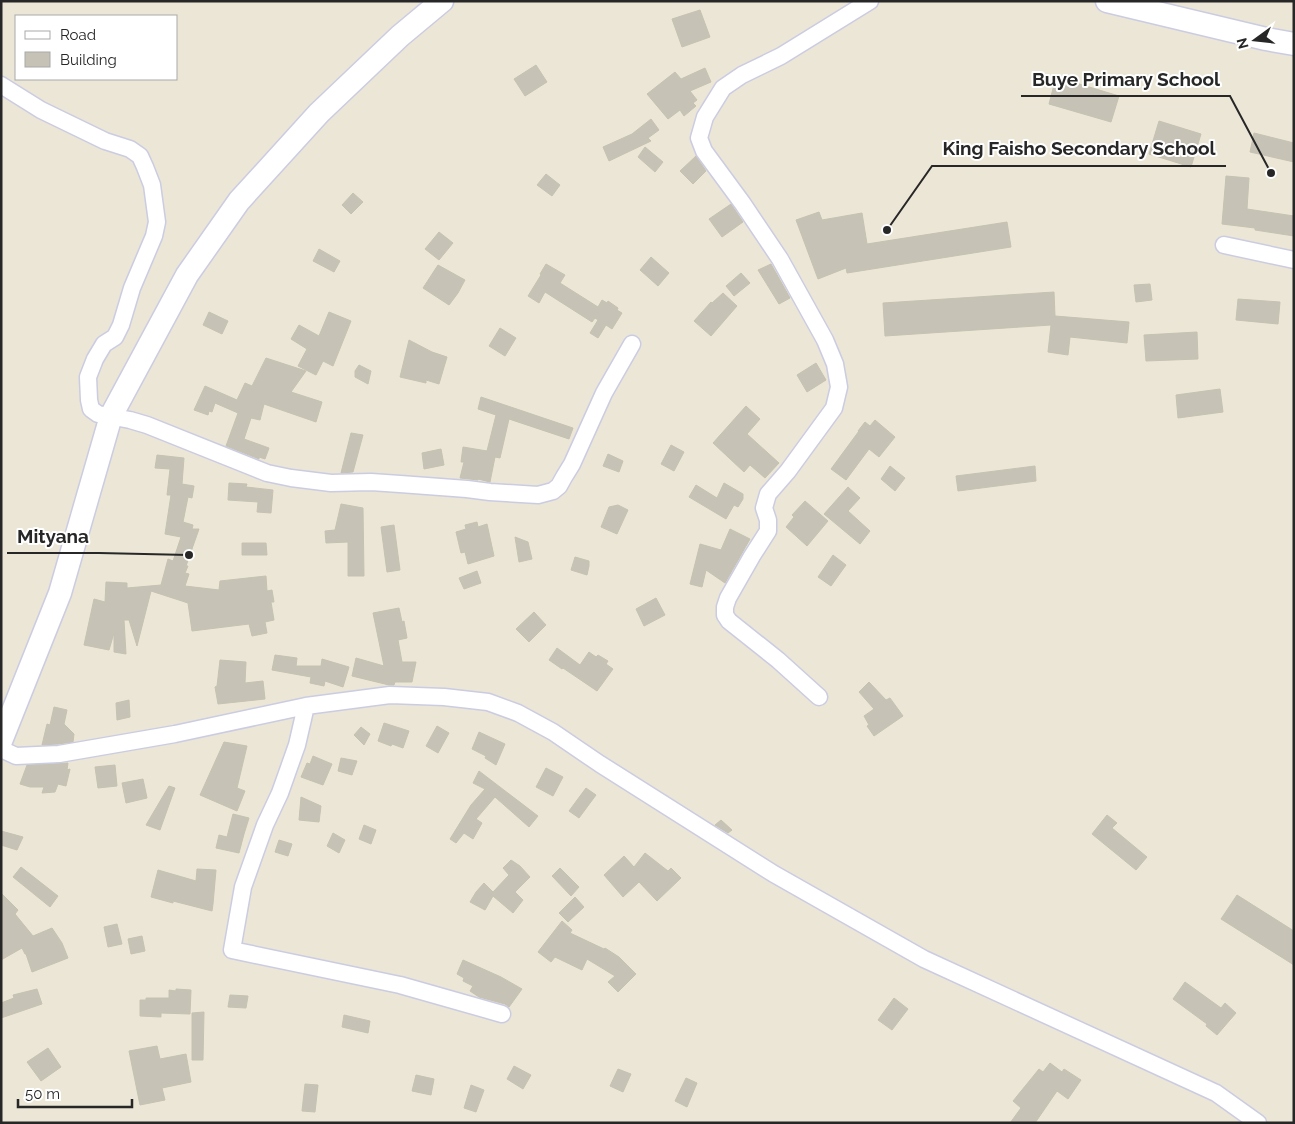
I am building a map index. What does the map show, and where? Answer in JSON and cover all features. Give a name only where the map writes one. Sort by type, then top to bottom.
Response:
[{"type":"main road","points":[[1,741],[60,593],[111,416],[187,275],[239,201],[319,113],[400,36],[442,1]]},
{"type":"main road","points":[[1106,1],[1294,44]]},
{"type":"street","points":[[819,697],[778,660],[729,621],[725,616],[725,607],[742,573],[768,532],[768,520],[764,508],[768,494],[788,471],[834,408],[839,387],[834,364],[825,340],[780,259],[704,151],[699,138],[705,117],[723,88],[742,75],[781,56],[870,1]]},
{"type":"street","points":[[1,85],[41,110],[106,141],[130,149],[140,156],[152,185],[157,222],[154,236],[132,288],[115,337],[104,344],[95,359],[88,377],[91,410],[98,414],[130,420],[159,429],[266,474],[330,483],[371,482],[538,495],[553,491],[561,482],[572,464],[604,393],[632,344]]},
{"type":"street","points":[[1224,245],[1294,260]]},
{"type":"street","points":[[1,749],[16,756],[59,754],[175,734],[306,706],[390,695],[444,696],[488,702],[518,714],[553,732],[600,764],[774,874],[924,960],[1216,1092],[1258,1123]]},
{"type":"street","points":[[306,706],[297,745],[280,793],[265,825],[243,888],[232,950],[400,985],[502,1014]]},
{"type":"building","points":[[700,10],[710,37],[682,47],[672,19]]},
{"type":"building","points":[[536,65],[547,82],[525,96],[514,79]]},
{"type":"building","points":[[705,68],[711,82],[690,91],[697,100],[693,103],[696,106],[684,116],[680,110],[668,119],[647,94],[675,72],[681,79]]},
{"type":"building","points":[[1056,77],[1119,96],[1111,122],[1049,104]]},
{"type":"building","points":[[651,119],[659,130],[648,138],[651,141],[609,161],[603,147],[632,134]]},
{"type":"building","points":[[1159,121],[1201,134],[1191,167],[1149,154]]},
{"type":"building","points":[[1254,133],[1294,143],[1294,162],[1250,152]]},
{"type":"building","points":[[645,147],[663,162],[655,172],[638,157]]},
{"type":"building","points":[[696,156],[706,171],[693,184],[680,171]]},
{"type":"building","points":[[546,174],[560,185],[552,196],[537,185]]},
{"type":"building","points":[[1226,176],[1249,178],[1247,209],[1294,216],[1294,236],[1222,224]]},
{"type":"building","points":[[353,193],[363,202],[351,214],[342,205]]},
{"type":"building","points":[[731,204],[743,222],[722,237],[709,219]]},
{"type":"building","points":[[819,212],[822,220],[862,213],[867,244],[1007,222],[1011,247],[847,273],[846,268],[818,279],[796,220]]},
{"type":"building","points":[[439,232],[453,243],[439,260],[425,249]]},
{"type":"building","points":[[319,249],[340,261],[334,272],[313,261]]},
{"type":"building","points":[[651,257],[669,273],[658,286],[640,270]]},
{"type":"building","points":[[546,264],[565,275],[560,283],[598,307],[602,300],[607,303],[608,301],[618,308],[617,310],[622,313],[612,329],[606,325],[598,338],[590,333],[598,320],[595,318],[592,322],[545,292],[539,303],[528,296]]},
{"type":"building","points":[[771,264],[790,298],[779,304],[758,270]]},
{"type":"building","points":[[438,265],[465,280],[449,305],[423,288]]},
{"type":"building","points":[[741,273],[750,283],[734,296],[726,286]]},
{"type":"building","points":[[1150,284],[1152,300],[1136,302],[1134,285]]},
{"type":"building","points":[[1054,292],[1055,316],[1129,322],[1127,343],[1070,337],[1068,355],[1048,352],[1051,325],[885,336],[883,303]]},
{"type":"building","points":[[723,293],[737,306],[711,336],[694,321],[711,302]]},
{"type":"building","points":[[1238,299],[1280,302],[1278,324],[1236,320]]},
{"type":"building","points":[[209,312],[228,321],[222,334],[203,325]]},
{"type":"building","points":[[329,312],[351,321],[333,366],[323,361],[316,375],[298,366],[307,349],[291,339],[299,325],[319,336]]},
{"type":"building","points":[[500,328],[516,338],[505,356],[489,346]]},
{"type":"building","points":[[1197,332],[1198,359],[1146,361],[1144,335]]},
{"type":"building","points":[[409,340],[432,352],[447,357],[439,384],[426,380],[426,383],[400,377]]},
{"type":"building","points":[[266,358],[306,371],[291,392],[322,402],[316,422],[264,404],[260,420],[251,418],[244,439],[269,448],[265,459],[259,457],[259,459],[226,446],[238,413],[215,403],[212,412],[209,411],[208,415],[194,410],[205,386],[237,400],[245,383],[252,386]]},
{"type":"building","points":[[816,363],[826,380],[807,392],[797,375]]},
{"type":"building","points":[[359,365],[371,371],[368,384],[355,377],[355,371]]},
{"type":"building","points":[[1220,389],[1223,412],[1178,418],[1176,395]]},
{"type":"building","points":[[481,397],[573,428],[569,439],[509,419],[500,458],[495,457],[490,482],[460,478],[464,462],[461,462],[463,447],[487,451],[496,415],[478,409]]},
{"type":"building","points":[[746,406],[760,419],[747,434],[779,463],[765,478],[750,465],[744,472],[713,443]]},
{"type":"building","points":[[875,420],[895,437],[879,457],[869,449],[846,480],[831,469],[865,422],[870,426]]},
{"type":"building","points":[[351,433],[363,435],[353,472],[341,473]]},
{"type":"building","points":[[671,445],[684,452],[674,471],[661,464]]},
{"type":"building","points":[[441,449],[444,465],[424,469],[422,453]]},
{"type":"building","points":[[608,454],[623,461],[619,472],[603,466]]},
{"type":"building","points":[[157,455],[184,458],[182,484],[194,486],[192,498],[188,497],[183,522],[193,525],[192,529],[199,529],[186,566],[188,566],[185,573],[189,574],[185,586],[219,590],[220,581],[266,576],[267,591],[272,590],[274,602],[271,602],[274,620],[265,622],[267,633],[252,636],[249,624],[192,631],[188,603],[151,591],[137,646],[129,620],[124,620],[126,654],[114,652],[114,633],[109,650],[84,645],[94,599],[105,602],[106,582],[127,583],[127,588],[161,585],[168,559],[173,561],[181,537],[165,534],[171,495],[167,495],[170,469],[155,468]]},
{"type":"building","points":[[890,466],[905,478],[895,491],[881,479]]},
{"type":"building","points":[[1035,466],[1036,481],[958,491],[956,476]]},
{"type":"building","points":[[229,483],[247,484],[246,487],[273,490],[271,513],[257,512],[258,502],[228,500]]},
{"type":"building","points":[[724,483],[743,494],[743,499],[738,507],[734,505],[726,519],[689,497],[696,485],[717,498]]},
{"type":"building","points":[[848,487],[860,498],[848,511],[870,531],[860,544],[824,514]]},
{"type":"building","points":[[805,501],[828,521],[807,546],[786,527],[794,517],[792,515]]},
{"type":"building","points":[[341,504],[363,508],[364,576],[348,576],[348,542],[326,543],[325,531],[335,530]]},
{"type":"building","points":[[618,505],[628,510],[617,534],[601,527],[609,507]]},
{"type":"building","points":[[477,522],[478,527],[487,524],[494,556],[468,564],[465,552],[461,553],[456,532],[466,529],[465,525]]},
{"type":"building","points":[[394,525],[400,570],[387,572],[381,527]]},
{"type":"building","points":[[730,529],[750,539],[725,583],[706,570],[702,587],[690,584],[700,544],[721,550]]},
{"type":"building","points":[[515,537],[528,542],[532,559],[519,562]]},
{"type":"building","points":[[242,543],[266,543],[267,555],[242,555]]},
{"type":"building","points":[[833,555],[846,565],[831,586],[818,577]]},
{"type":"building","points":[[575,557],[589,561],[587,575],[571,570]]},
{"type":"building","points":[[477,571],[481,583],[464,589],[459,578]]},
{"type":"building","points":[[656,598],[665,615],[644,626],[636,609]]},
{"type":"building","points":[[399,608],[407,638],[398,640],[402,662],[416,662],[412,682],[395,682],[394,685],[389,685],[352,676],[356,658],[384,666],[373,613]]},
{"type":"building","points":[[534,612],[546,625],[529,642],[516,629]]},
{"type":"building","points":[[557,648],[580,665],[589,652],[596,657],[598,655],[608,661],[606,664],[613,669],[597,691],[549,660]]},
{"type":"building","points":[[275,655],[297,658],[296,666],[321,666],[322,659],[349,667],[343,687],[325,681],[324,686],[310,683],[311,677],[272,670]]},
{"type":"building","points":[[220,660],[246,662],[245,683],[263,681],[265,699],[218,704],[215,687],[217,686]]},
{"type":"building","points":[[869,682],[886,700],[890,698],[903,716],[874,736],[867,726],[869,725],[864,716],[874,709],[859,692]]},
{"type":"building","points":[[129,700],[130,717],[117,720],[116,703]]},
{"type":"building","points":[[54,707],[67,710],[64,724],[74,734],[73,742],[42,745],[47,724],[50,725]]},
{"type":"building","points":[[384,723],[409,731],[403,748],[378,741]]},
{"type":"building","points":[[437,726],[449,733],[438,753],[426,746]]},
{"type":"building","points":[[361,727],[370,734],[364,745],[354,735]]},
{"type":"building","points":[[479,732],[505,744],[496,765],[485,758],[486,756],[472,749]]},
{"type":"building","points":[[224,742],[247,746],[237,788],[245,791],[237,811],[200,795]]},
{"type":"building","points":[[313,756],[332,764],[323,785],[301,777],[307,763],[310,764]]},
{"type":"building","points":[[341,758],[357,761],[352,775],[338,771]]},
{"type":"building","points":[[68,763],[67,770],[70,769],[66,786],[58,784],[55,792],[42,793],[44,787],[30,787],[20,784],[27,765]]},
{"type":"building","points":[[115,765],[117,786],[98,788],[95,767]]},
{"type":"building","points":[[546,768],[563,777],[553,796],[536,787]]},
{"type":"building","points":[[479,771],[538,816],[529,827],[495,797],[476,819],[482,823],[473,839],[464,833],[456,843],[450,839],[471,805],[485,789],[473,783]]},
{"type":"building","points":[[143,779],[147,798],[126,803],[122,783]]},
{"type":"building","points":[[169,786],[175,788],[160,830],[146,825]]},
{"type":"building","points":[[586,788],[596,795],[579,818],[569,811]]},
{"type":"building","points":[[301,797],[321,806],[319,822],[299,820]]},
{"type":"building","points":[[233,814],[249,818],[239,853],[216,848],[219,835],[227,837]]},
{"type":"building","points":[[1107,815],[1117,823],[1112,828],[1147,857],[1136,870],[1092,834]]},
{"type":"building","points":[[721,820],[732,830],[728,833],[715,825]]},
{"type":"building","points":[[364,825],[376,830],[371,844],[359,839]]},
{"type":"building","points":[[1,831],[23,837],[17,850],[1,845]]},
{"type":"building","points":[[333,833],[345,840],[339,853],[327,846]]},
{"type":"building","points":[[279,840],[292,844],[288,856],[275,852]]},
{"type":"building","points":[[645,853],[668,871],[671,868],[681,878],[657,901],[639,882],[623,897],[604,875],[624,856],[634,867]]},
{"type":"building","points":[[511,860],[520,866],[530,877],[515,892],[523,900],[513,913],[493,896],[485,910],[470,902],[484,883],[493,892],[509,875],[503,868]]},
{"type":"building","points":[[21,867],[58,896],[50,907],[13,877]]},
{"type":"building","points":[[560,868],[579,887],[571,896],[552,876]]},
{"type":"building","points":[[197,869],[216,870],[212,911],[151,897],[158,870],[196,881]]},
{"type":"building","points":[[1,893],[18,910],[15,914],[33,936],[52,928],[62,943],[68,958],[32,972],[22,948],[1,960]]},
{"type":"building","points":[[1237,895],[1294,931],[1294,965],[1221,919]]},
{"type":"building","points":[[575,897],[584,907],[568,922],[559,913]]},
{"type":"building","points":[[562,921],[572,930],[570,933],[605,948],[619,957],[636,974],[618,992],[608,982],[615,976],[587,959],[582,970],[555,957],[551,962],[538,952]]},
{"type":"building","points":[[117,924],[122,944],[108,947],[104,927]]},
{"type":"building","points":[[142,936],[145,951],[131,954],[128,939]]},
{"type":"building","points":[[463,960],[501,977],[522,989],[509,1007],[505,1004],[479,997],[470,991],[473,986],[463,981],[464,978],[457,974]]},
{"type":"building","points":[[1185,982],[1221,1008],[1225,1003],[1236,1013],[1217,1035],[1206,1026],[1207,1024],[1173,999]]},
{"type":"building","points":[[37,989],[42,1004],[1,1018],[1,1003],[14,998],[13,995]]},
{"type":"building","points":[[176,989],[191,990],[190,1014],[161,1013],[161,1017],[140,1016],[140,1000],[146,1000],[146,998],[169,998],[169,990],[176,991]]},
{"type":"building","points":[[230,995],[248,996],[246,1008],[228,1007]]},
{"type":"building","points":[[894,998],[908,1009],[892,1030],[878,1020]]},
{"type":"building","points":[[204,1012],[203,1060],[192,1060],[192,1013]]},
{"type":"building","points":[[344,1015],[370,1021],[368,1033],[342,1027]]},
{"type":"building","points":[[157,1046],[160,1059],[186,1054],[191,1082],[162,1088],[165,1100],[140,1105],[129,1051]]},
{"type":"building","points":[[48,1048],[61,1067],[41,1081],[27,1062]]},
{"type":"building","points":[[1050,1063],[1062,1072],[1064,1069],[1081,1080],[1068,1099],[1057,1091],[1035,1123],[1010,1123],[1021,1108],[1013,1101],[1039,1069],[1043,1072]]},
{"type":"building","points":[[514,1066],[531,1075],[523,1089],[507,1079]]},
{"type":"building","points":[[618,1069],[631,1074],[623,1092],[610,1086]]},
{"type":"building","points":[[416,1075],[434,1079],[431,1095],[412,1091]]},
{"type":"building","points":[[686,1078],[697,1083],[687,1107],[675,1101]]},
{"type":"building","points":[[305,1084],[318,1085],[315,1112],[302,1111]]},
{"type":"building","points":[[471,1085],[484,1090],[476,1112],[464,1108]]},
{"type":"place","name":"Buye Primary School","points":[[1271,173]]},
{"type":"place","name":"King Faisho Secondary School","points":[[887,230]]},
{"type":"place","name":"Mityana","points":[[189,555]]}]
